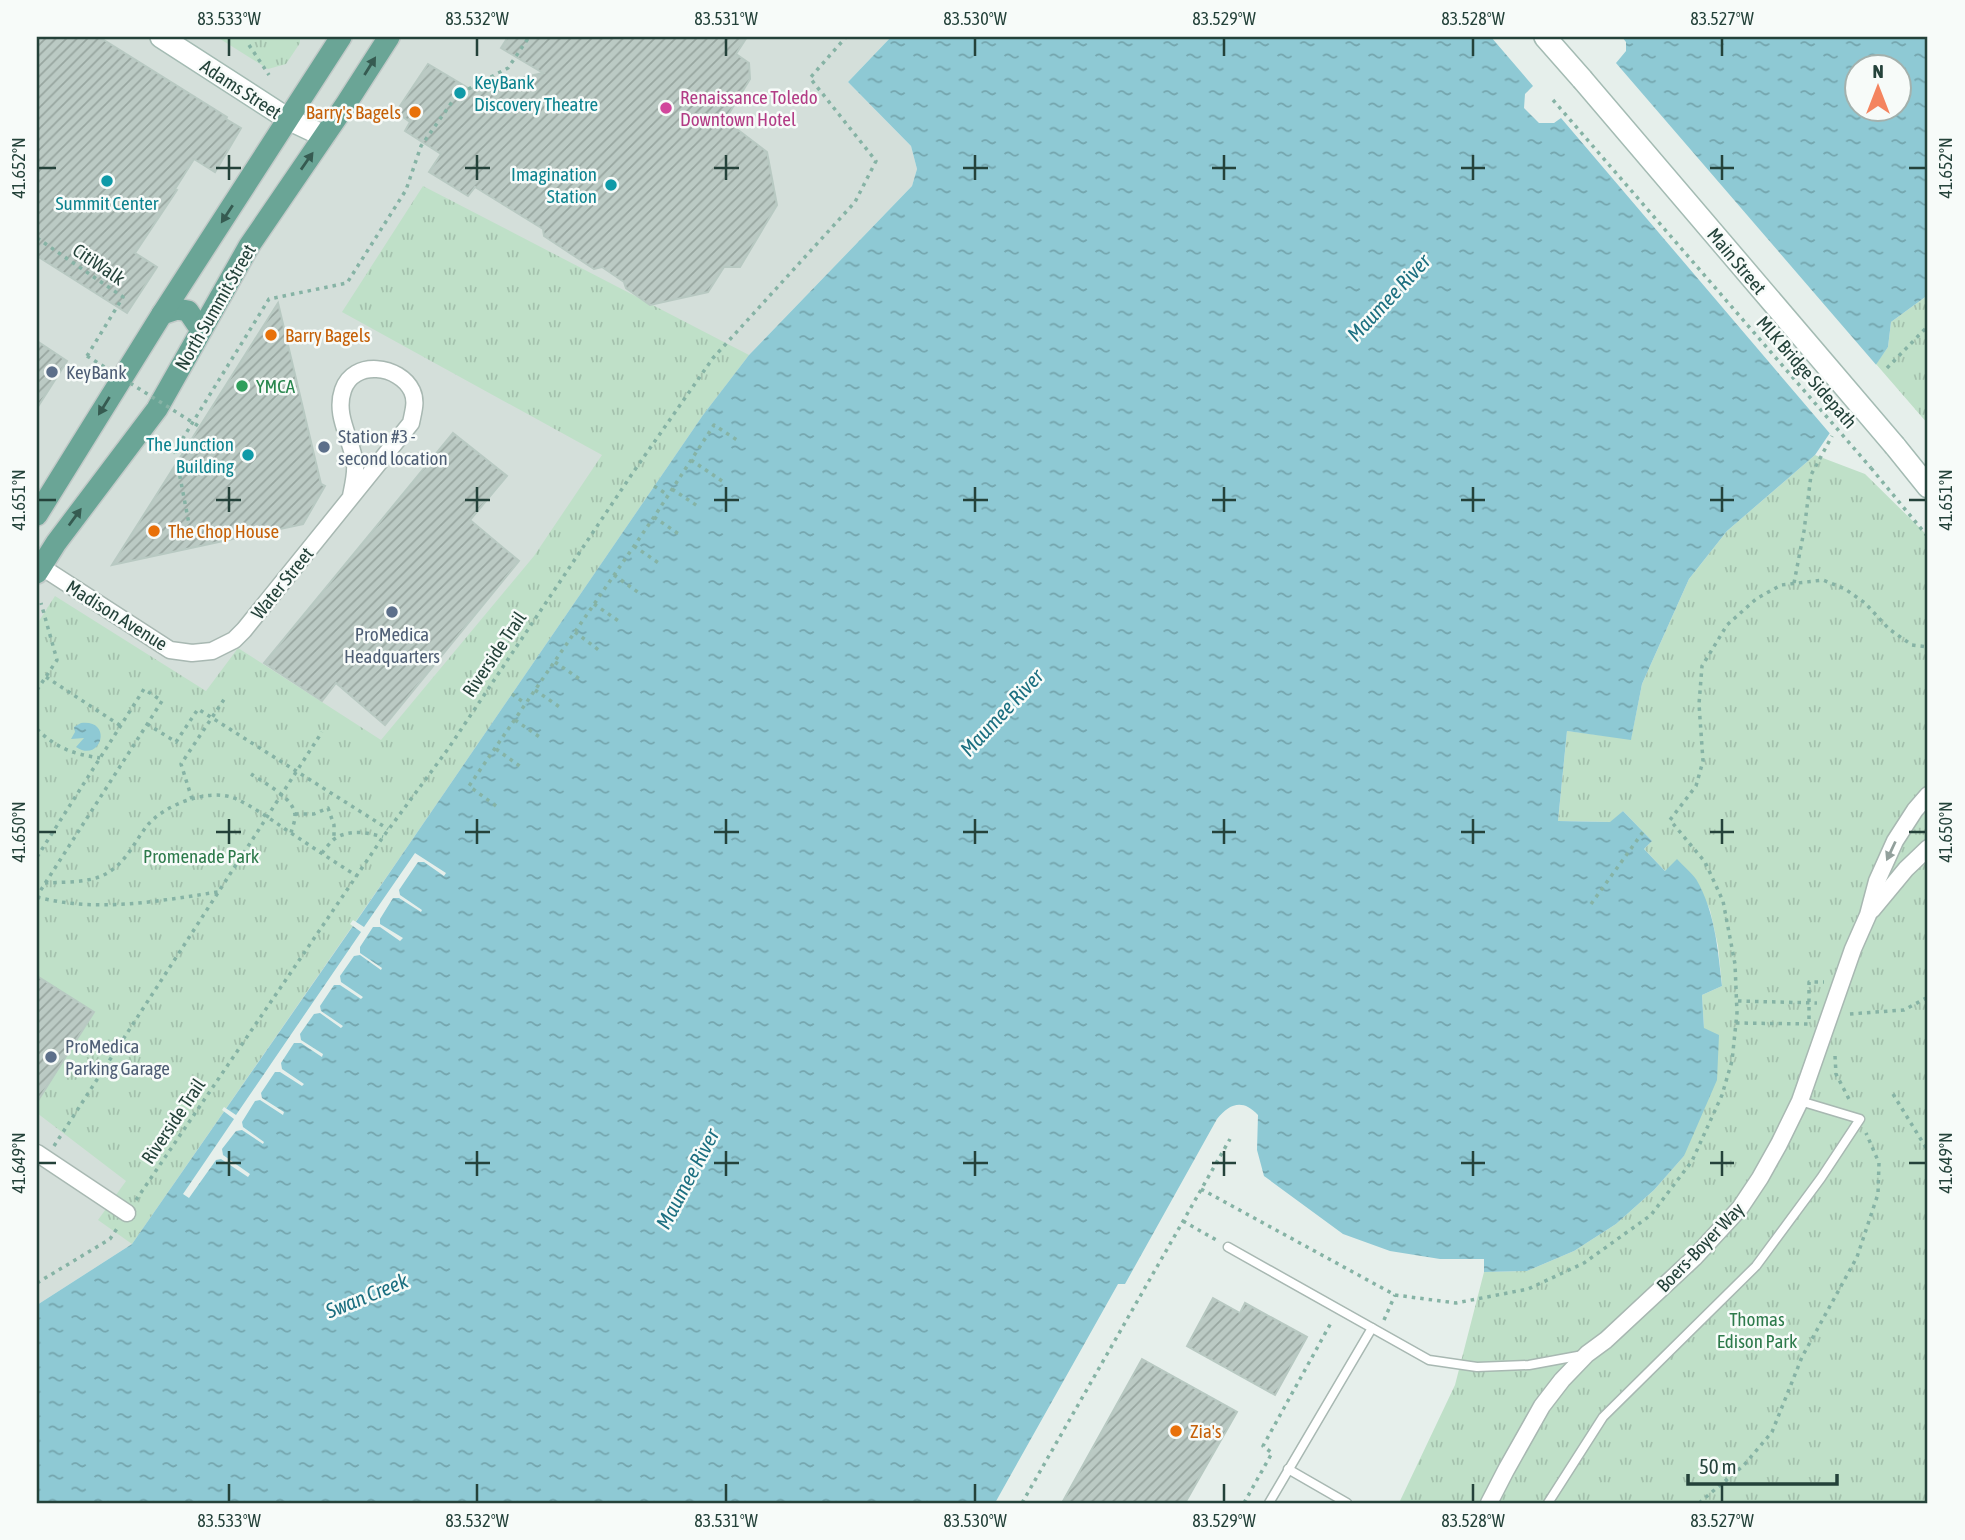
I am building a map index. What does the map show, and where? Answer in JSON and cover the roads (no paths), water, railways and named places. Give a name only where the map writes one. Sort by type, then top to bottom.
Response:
[{"type":"main road","name":"Adams Street","points":[[161,37],[288,119],[324,136]]},
{"type":"main road","name":"North Summit Street","points":[[37,515],[162,314],[341,37]]},
{"type":"main road","name":"North Summit Street","points":[[38,568],[157,409],[262,226],[389,37]]},
{"type":"main road","name":"Main Street","points":[[1545,37],[1928,487]]},
{"type":"main road","points":[[162,314],[177,309],[188,311],[201,330]]},
{"type":"main road","points":[[75,452],[85,469],[108,471]]},
{"type":"street","name":"Water Street","points":[[201,653],[222,647],[244,630],[411,423],[415,405],[412,392],[404,380],[390,372],[372,369],[357,372],[348,379],[342,391],[342,420],[355,466],[351,496]]},
{"type":"street","name":"Madison Avenue","points":[[38,568],[170,650],[201,653]]},
{"type":"street","name":"Boers-Boyer Way","points":[[1489,1503],[1542,1406],[1562,1380],[1587,1354],[1606,1340],[1695,1258],[1740,1208],[1779,1144],[1800,1101],[1853,949],[1868,915],[1877,881],[1895,841],[1915,810],[1928,797]]},
{"type":"street","name":"Boers-Boyer Way","points":[[1868,915],[1898,878],[1928,848]]},
{"type":"street","points":[[41,1156],[127,1213]]},
{"type":"lane","points":[[1548,1503],[1603,1417],[1756,1266],[1821,1178],[1860,1119],[1800,1101]]},
{"type":"lane","points":[[1228,1247],[1429,1360],[1477,1367],[1529,1365],[1587,1354]]},
{"type":"lane","points":[[1269,1503],[1376,1330]]},
{"type":"lane","points":[[1288,1469],[1347,1503]]},
{"type":"water","points":[[891,37],[1928,37],[1928,295],[1891,322],[1888,347],[1815,455],[1727,531],[1689,579],[1642,684],[1631,740],[1567,731],[1558,821],[1610,822],[1623,811],[1652,841],[1644,849],[1665,871],[1677,859],[1694,876],[1712,917],[1722,986],[1702,995],[1704,1028],[1719,1035],[1717,1080],[1684,1156],[1654,1190],[1616,1224],[1574,1251],[1527,1271],[1484,1272],[1484,1259],[1440,1259],[1390,1251],[1343,1234],[1264,1176],[1257,1150],[1258,1115],[1242,1105],[1232,1106],[1217,1119],[1125,1284],[1118,1284],[995,1503],[37,1503],[37,1305],[132,1244],[703,415],[749,355],[912,186],[917,169],[911,146],[848,82]]},
{"type":"water","points":[[81,723],[98,727],[101,733],[97,746],[92,750],[85,751],[76,747],[84,738],[71,739],[75,732],[74,727]]},
{"type":"place","name":"KeyBank Discovery Theatre","points":[[460,93]]},
{"type":"place","name":"Renaissance Toledo Downtown Hotel","points":[[666,108]]},
{"type":"place","name":"Barry's Bagels","points":[[415,112]]},
{"type":"place","name":"Summit Center","points":[[107,181]]},
{"type":"place","name":"Imagination Station","points":[[611,185]]},
{"type":"place","name":"Barry Bagels","points":[[271,335]]},
{"type":"place","name":"KeyBank","points":[[52,372]]},
{"type":"place","name":"YMCA","points":[[242,386]]},
{"type":"place","name":"Station #3 - second location","points":[[324,447]]},
{"type":"place","name":"The Junction Building","points":[[248,455]]},
{"type":"place","name":"The Chop House","points":[[154,531]]},
{"type":"place","name":"ProMedica Headquarters","points":[[392,612]]},
{"type":"place","name":"ProMedica Parking Garage","points":[[51,1057]]},
{"type":"place","name":"Zia's","points":[[1176,1431]]},
{"type":"water label","name":"Maumee River","points":[[1389,298]]},
{"type":"water label","name":"Maumee River","points":[[1002,713]]},
{"type":"water label","name":"Maumee River","points":[[688,1179]]},
{"type":"water label","name":"Swan Creek","points":[[367,1296]]},
{"type":"park label","name":"Promenade Park","points":[[201,856]]},
{"type":"park label","name":"Thomas Edison Park","points":[[1757,1330]]}]
